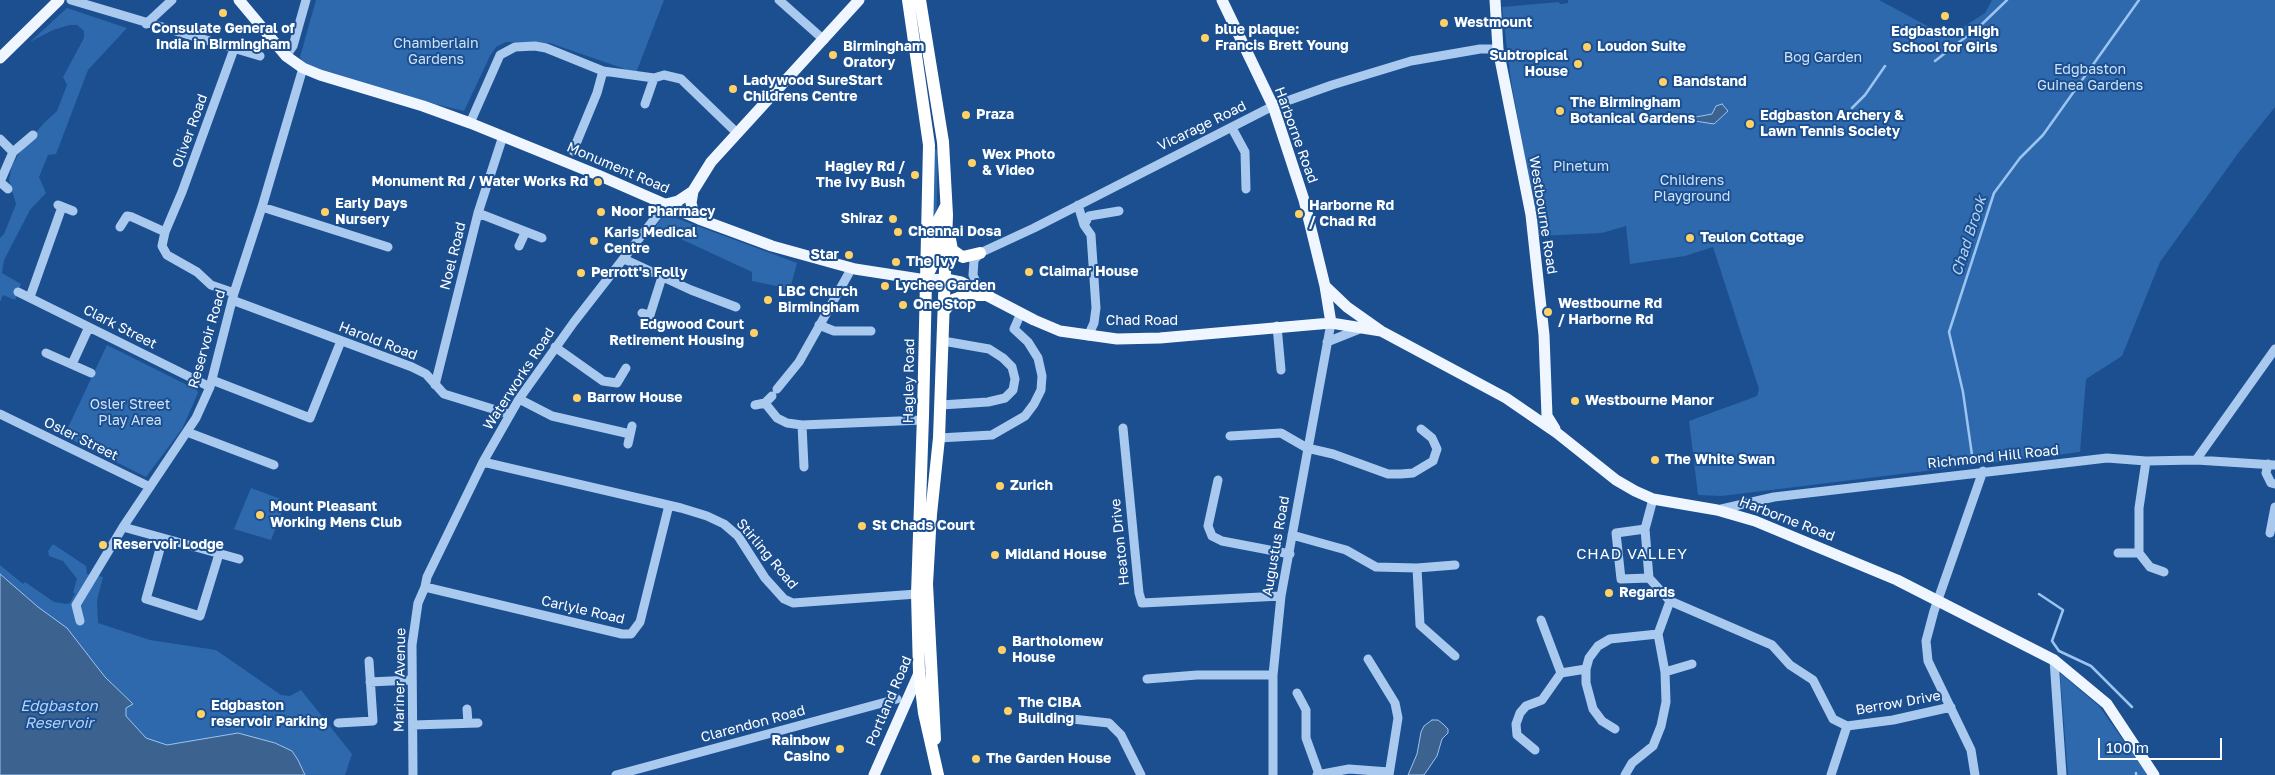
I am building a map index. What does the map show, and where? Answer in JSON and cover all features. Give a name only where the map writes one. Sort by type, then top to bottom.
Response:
[{"type":"highway","name":"Hagley Road","points":[[908,0],[916,42],[929,145],[917,594],[919,672],[924,713],[938,775]]},
{"type":"highway","name":"Hagley Road","points":[[920,0],[942,142],[947,204],[941,405],[928,541],[928,638],[935,714],[936,762]]},
{"type":"highway","points":[[929,145],[942,142]]},
{"type":"highway","points":[[926,280],[936,256],[938,221],[947,204]]},
{"type":"highway","points":[[947,229],[952,250],[964,257],[980,253]]},
{"type":"highway","points":[[944,311],[953,300],[966,295],[988,296]]},
{"type":"highway","points":[[923,418],[933,405],[941,405]]},
{"type":"main road","points":[[0,58],[59,0]]},
{"type":"main road","name":"Monument Road","points":[[239,0],[286,56],[303,68],[470,123],[695,217],[772,246],[850,267],[926,280],[946,279]]},
{"type":"main road","points":[[695,217],[691,203],[693,191],[711,162],[859,0]]},
{"type":"main road","name":"Harborne Road","points":[[1222,0],[1273,106],[1304,200],[1325,286],[1326,330],[1364,328],[1381,331]]},
{"type":"main road","name":"Westbourne Road","points":[[1495,0],[1498,49],[1531,215],[1544,335],[1542,418]]},
{"type":"main road","points":[[666,204],[678,201],[693,191]]},
{"type":"main road","name":"Chad Road","points":[[946,279],[962,282],[1060,331],[1088,336],[1118,339],[1160,338],[1277,326],[1326,330]]},
{"type":"main road","name":"Harborne Road","points":[[1325,286],[1347,307],[1381,331],[1475,380],[1542,418],[1557,433],[1616,480],[1653,499],[1717,510],[1755,521],[1857,562],[1939,601],[2054,660],[2107,704],[2154,775]]},
{"type":"main road","name":"Portland Road","points":[[874,775],[919,672],[928,638]]},
{"type":"street","points":[[71,0],[146,24],[260,56]]},
{"type":"street","points":[[146,24],[172,0]]},
{"type":"street","points":[[286,56],[293,46],[306,0]]},
{"type":"street","points":[[779,0],[824,40]]},
{"type":"street","points":[[470,123],[498,59],[511,48],[529,46],[546,48],[583,65],[603,71],[654,78],[664,75],[681,79],[737,133]]},
{"type":"street","name":"Oliver Road","points":[[165,232],[234,48]]},
{"type":"street","name":"Vicarage Road","points":[[980,253],[1273,106],[1324,88],[1411,62],[1480,49],[1498,49]]},
{"type":"street","name":"Reservoir Road","points":[[80,621],[76,605],[123,527],[196,418],[211,383],[233,296],[262,207],[303,68]]},
{"type":"street","points":[[573,151],[597,94],[603,71]]},
{"type":"street","points":[[645,104],[654,78]]},
{"type":"street","points":[[1232,128],[1245,152],[1246,189]]},
{"type":"street","points":[[8,189],[0,182],[13,152],[33,135]]},
{"type":"street","name":"Noel Road","points":[[435,385],[478,213],[503,136]]},
{"type":"street","points":[[0,139],[13,152]]},
{"type":"street","name":"Waterworks Road","points":[[425,587],[426,577],[509,414],[556,347],[666,204]]},
{"type":"street","points":[[1078,205],[1084,225],[1091,235],[1096,308],[1094,324],[1088,336]]},
{"type":"street","points":[[30,298],[60,206],[73,211]]},
{"type":"street","points":[[262,207],[388,248]]},
{"type":"street","points":[[1084,225],[1089,216],[1120,210]]},
{"type":"street","points":[[478,213],[525,233],[542,238]]},
{"type":"street","points":[[120,228],[127,216],[132,216],[165,232]]},
{"type":"street","name":"Harold Road","points":[[165,232],[162,246],[167,255],[197,272],[211,285],[341,341],[412,367],[426,374],[444,394],[509,414]]},
{"type":"street","points":[[520,246],[525,233]]},
{"type":"street","points":[[980,253],[974,260],[973,275],[977,284],[988,296]]},
{"type":"street","points":[[624,259],[662,277],[736,307]]},
{"type":"street","points":[[755,405],[765,403],[791,373],[849,273],[850,267]]},
{"type":"street","points":[[642,313],[650,315],[662,277]]},
{"type":"street","name":"Clark Street","points":[[18,292],[211,383],[310,418],[341,341]]},
{"type":"street","points":[[939,438],[992,435],[1025,416],[1034,404],[1040,390],[1042,376],[1038,358],[1028,342],[1014,329],[1021,313]]},
{"type":"street","points":[[819,325],[834,331],[871,331]]},
{"type":"street","points":[[1277,326],[1281,370]]},
{"type":"street","points":[[72,364],[89,327]]},
{"type":"street","points":[[1326,330],[1364,328]]},
{"type":"street","name":"Augustus Road","points":[[1273,775],[1273,675],[1281,596],[1290,554],[1326,330]]},
{"type":"street","points":[[941,405],[988,402],[1005,398],[1013,390],[1015,379],[1012,367],[1003,358],[989,349],[943,341]]},
{"type":"street","points":[[556,347],[603,381],[617,383],[626,368]]},
{"type":"street","points":[[2196,460],[2275,349]]},
{"type":"street","points":[[46,353],[92,372]]},
{"type":"street","points":[[519,399],[552,416],[630,435]]},
{"type":"street","points":[[765,403],[777,418],[787,423],[802,425],[923,418]]},
{"type":"street","name":"Osler Street","points":[[0,414],[150,488]]},
{"type":"street","points":[[802,425],[804,466]]},
{"type":"street","name":"Heaton Drive","points":[[1123,428],[1139,593],[1142,603],[1281,596]]},
{"type":"street","points":[[1230,436],[1281,433],[1307,448],[1332,454],[1388,474],[1412,473],[1433,460],[1437,449],[1432,438],[1421,429]]},
{"type":"street","points":[[187,432],[274,465]]},
{"type":"street","name":"Richmond Hill Road","points":[[1717,510],[1774,497],[1983,471],[2107,458],[2146,461],[2196,460],[2272,464]]},
{"type":"street","points":[[2146,461],[2139,508],[2138,553],[2150,567],[2164,572]]},
{"type":"street","name":"Stirling Road","points":[[483,462],[669,505],[707,516],[724,524],[738,536],[778,592],[784,599],[793,603],[917,594]]},
{"type":"street","points":[[2272,464],[2266,473],[2271,483],[2275,484]]},
{"type":"street","points":[[1975,775],[1971,750],[1928,661],[1926,641],[1934,611],[1983,471]]},
{"type":"street","points":[[1218,480],[1208,526],[1212,536],[1222,541],[1290,554]]},
{"type":"street","points":[[1625,775],[1632,764],[1654,746],[1666,702],[1665,672],[1658,634],[1670,601],[1649,578],[1645,529],[1653,499]]},
{"type":"street","name":"Carlyle Road","points":[[425,587],[622,634],[631,634],[640,622],[669,505]]},
{"type":"street","points":[[2270,533],[2275,507]]},
{"type":"street","points":[[123,527],[240,559]]},
{"type":"street","points":[[1645,529],[1616,533],[1621,579],[1649,578]]},
{"type":"street","points":[[1292,535],[1346,550],[1376,567],[1417,568],[1455,565]]},
{"type":"street","points":[[163,538],[146,599],[200,616],[219,554]]},
{"type":"street","points":[[2118,553],[2138,553]]},
{"type":"street","points":[[1417,568],[1420,626],[1455,656]]},
{"type":"street","name":"Mariner Avenue","points":[[413,775],[411,680],[414,626],[418,603],[425,587]]},
{"type":"street","name":"Berrow Drive","points":[[1670,601],[1772,644],[1790,665],[1813,680],[1833,719],[1847,726],[1893,720],[1951,707]]},
{"type":"street","points":[[1541,620],[1561,673]]},
{"type":"street","points":[[1615,729],[1602,721],[1592,709],[1586,683],[1586,669],[1589,658],[1610,639],[1658,634]]},
{"type":"street","points":[[1297,693],[1306,710],[1306,738],[1318,774],[1349,769],[1389,774],[1398,718],[1395,702],[1368,659]]},
{"type":"street","points":[[2054,660],[2062,775]]},
{"type":"street","points":[[338,723],[372,721],[369,661]]},
{"type":"street","points":[[1665,672],[1692,664]]},
{"type":"street","points":[[1534,750],[1517,735],[1516,724],[1520,713],[1526,706],[1542,700],[1561,673],[1586,669]]},
{"type":"street","points":[[1147,679],[1197,675],[1273,675]]},
{"type":"street","points":[[370,682],[411,680]]},
{"type":"street","name":"Clarendon Road","points":[[616,775],[897,699]]},
{"type":"street","points":[[467,709],[468,723]]},
{"type":"street","points":[[1063,718],[1109,723],[1121,735],[1141,775]]},
{"type":"street","points":[[413,725],[478,723]]},
{"type":"street","points":[[1831,775],[1847,726]]},
{"type":"green space","name":"Chamberlain Gardens","points":[[316,0],[664,0],[636,73],[550,43],[506,42],[496,47],[490,56],[464,111],[426,102],[304,64],[300,57]]},
{"type":"green space","points":[[1568,0],[1879,0],[1948,37],[1985,13],[1992,0],[2275,0],[2275,107],[2239,152],[2160,262],[2122,356],[2086,379],[2080,452],[1722,496],[1698,495],[1689,421],[1757,396],[1759,389],[1713,247],[1685,256],[1630,264],[1626,226],[1602,233],[1539,236],[1511,81],[1502,7],[1559,2],[1560,4],[1568,3]]},
{"type":"green space","points":[[67,8],[127,28],[88,70],[56,154],[48,155],[39,177],[46,193],[30,210],[4,260],[2,273],[21,284],[15,300],[3,295],[0,302],[0,238],[4,234],[16,204],[9,180],[12,166],[21,150],[57,111],[67,85],[63,77],[84,38],[84,31],[77,25],[70,25],[53,30],[30,42]]},
{"type":"green space","points":[[936,149],[938,152],[936,232],[933,232],[933,150]]},
{"type":"green space","points":[[665,214],[797,263],[789,293],[781,291],[781,287],[752,281],[752,272],[655,227]]},
{"type":"green space","name":"Osler Street Play Area","points":[[107,345],[197,390],[198,393],[182,429],[146,477],[64,436]]},
{"type":"green space","name":"Mount Pleasant Working Mens Club","points":[[251,488],[286,501],[271,540],[234,529]]},
{"type":"green space","points":[[53,544],[86,566],[87,574],[103,577],[97,600],[98,623],[150,640],[216,650],[281,695],[290,696],[301,690],[352,754],[345,775],[0,775],[0,565],[23,584],[25,582],[54,602],[70,603],[75,593],[73,593],[77,579],[63,561],[49,556],[48,551]]},
{"type":"green space","points":[[2060,673],[2099,706],[2148,775],[2068,775]]},
{"type":"water","points":[[1722,104],[1728,111],[1714,124],[1695,121],[1696,117],[1712,114],[1716,106]]},
{"type":"water","name":"Edgbaston Reservoir","points":[[0,574],[38,607],[67,628],[105,677],[133,704],[126,708],[126,716],[146,738],[167,745],[238,733],[275,743],[292,751],[305,775],[0,775]]},
{"type":"water","points":[[1432,720],[1438,720],[1443,724],[1448,729],[1448,733],[1442,739],[1437,756],[1424,775],[1408,775],[1417,754],[1421,732],[1424,726]]},
{"type":"waterway","points":[[1935,61],[1980,26],[2007,0]]},
{"type":"waterway","name":"Chad Brook","points":[[1973,462],[1963,392],[1949,332],[1994,193],[2020,158],[2043,135],[2139,0]]},
{"type":"waterway","points":[[1852,108],[1865,95],[1885,66]]},
{"type":"waterway","name":"Chad Brook","points":[[2039,594],[2063,610],[2052,641],[2059,651],[2091,666],[2132,707]]},
{"type":"place","name":"Consulate General of India in Birmingham","points":[[223,13]]},
{"type":"place","name":"Edgbaston High School for Girls","points":[[1945,16]]},
{"type":"place","name":"Westmount","points":[[1444,23]]},
{"type":"place","name":"blue plaque: Francis Brett Young","points":[[1205,38]]},
{"type":"place","name":"Loudon Suite","points":[[1587,47]]},
{"type":"place","name":"Birmingham Oratory","points":[[833,55]]},
{"type":"place","name":"Subtropical House","points":[[1578,64]]},
{"type":"place","name":"Bandstand","points":[[1663,82]]},
{"type":"place","name":"Ladywood SureStart Childrens Centre","points":[[733,89]]},
{"type":"place","name":"The Birmingham Botanical Gardens","points":[[1560,111]]},
{"type":"place","name":"Praza","points":[[966,115]]},
{"type":"place","name":"Edgbaston Archery & Lawn Tennis Society","points":[[1750,124]]},
{"type":"place","name":"Wex Photo & Video","points":[[972,163]]},
{"type":"place","name":"Hagley Rd / The Ivy Bush","points":[[915,175]]},
{"type":"place","name":"Monument Rd / Water Works Rd","points":[[598,182]]},
{"type":"place","name":"Early Days Nursery","points":[[325,212]]},
{"type":"place","name":"Noor Pharmacy","points":[[601,212]]},
{"type":"place","name":"Harborne Rd / Chad Rd","points":[[1299,214]]},
{"type":"place","name":"Shiraz","points":[[893,219]]},
{"type":"place","name":"Chennai Dosa","points":[[898,232]]},
{"type":"place","name":"Teulon Cottage","points":[[1690,238]]},
{"type":"place","name":"Karis Medical Centre","points":[[594,241]]},
{"type":"place","name":"Star","points":[[849,255]]},
{"type":"place","name":"The Ivy","points":[[896,262]]},
{"type":"place","name":"Claimar House","points":[[1029,272]]},
{"type":"place","name":"Perrott's Folly","points":[[581,273]]},
{"type":"place","name":"Lychee Garden","points":[[885,286]]},
{"type":"place","name":"LBC Church Birmingham","points":[[768,300]]},
{"type":"place","name":"One Stop","points":[[903,305]]},
{"type":"place","name":"Westbourne Rd / Harborne Rd","points":[[1548,312]]},
{"type":"place","name":"Edgwood Court Retirement Housing","points":[[754,333]]},
{"type":"place","name":"Barrow House","points":[[577,398]]},
{"type":"place","name":"Westbourne Manor","points":[[1575,401]]},
{"type":"place","name":"The White Swan","points":[[1655,460]]},
{"type":"place","name":"Zurich","points":[[1000,486]]},
{"type":"place","name":"Mount Pleasant Working Mens Club","points":[[260,515]]},
{"type":"place","name":"St Chads Court","points":[[862,526]]},
{"type":"place","name":"Reservoir Lodge","points":[[103,545]]},
{"type":"place","name":"Midland House","points":[[995,555]]},
{"type":"place","name":"Regards","points":[[1609,593]]},
{"type":"place","name":"Bartholomew House","points":[[1002,650]]},
{"type":"place","name":"The CIBA Building","points":[[1008,711]]},
{"type":"place","name":"Edgbaston reservoir Parking","points":[[201,714]]},
{"type":"place","name":"Rainbow Casino","points":[[840,749]]},
{"type":"place","name":"The Garden House","points":[[976,759]]},
{"type":"district","name":"CHAD VALLEY","points":[[1632,554]]},
{"type":"park label","name":"Bog Garden","points":[[1823,58]]},
{"type":"park label","name":"Edgbaston Guinea Gardens","points":[[2090,78]]},
{"type":"park label","name":"Pinetum","points":[[1581,167]]},
{"type":"park label","name":"Childrens Playground","points":[[1692,190]]}]
